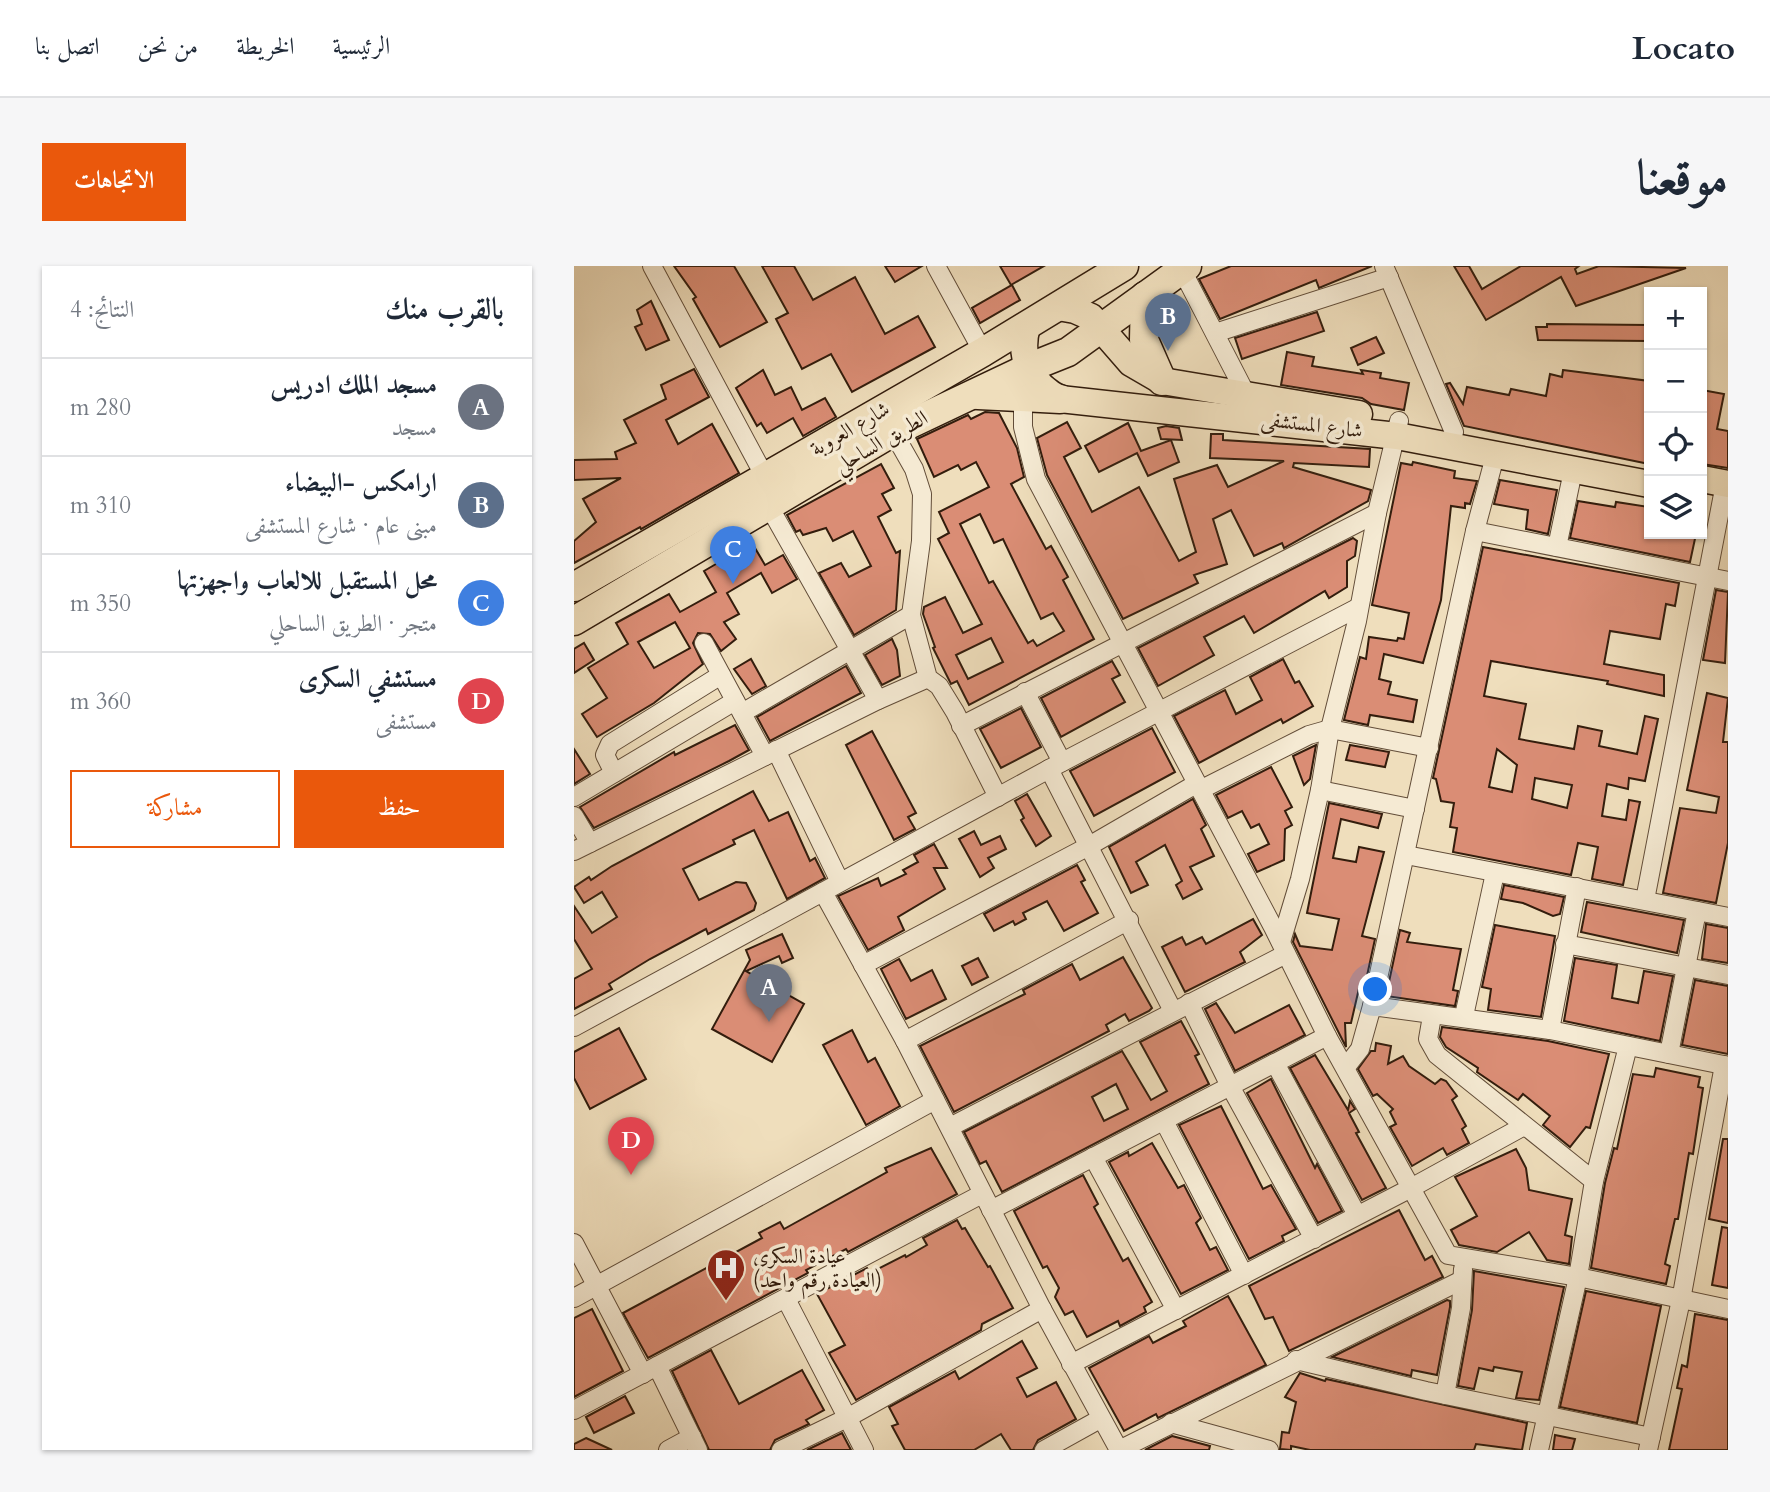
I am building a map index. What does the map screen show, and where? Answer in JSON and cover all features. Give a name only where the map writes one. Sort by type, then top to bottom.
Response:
[{"type":"highway","name":"شارع العروبة","points":[[579,584],[983,352],[1124,266]]},
{"type":"highway","name":"الطريق الساحلي","points":[[574,621],[770,508],[893,432],[968,395],[1068,352],[1104,329],[1185,268]]},
{"type":"highway","points":[[1145,296],[1144,340],[1162,381]]},
{"type":"highway","points":[[968,395],[1060,399]]},
{"type":"highway","points":[[579,584],[601,606]]},
{"type":"main road","name":"شارع المستشفى","points":[[1058,307],[1084,313],[1104,329],[1130,363],[1162,381],[1247,396],[1398,429],[1495,456],[1644,483]]},
{"type":"main road","points":[[1027,326],[1023,348],[1028,368],[1037,383],[1060,399]]},
{"type":"main road","name":"شارع المستشفى","points":[[1060,399],[1454,432],[1644,469]]},
{"type":"street","points":[[652,266],[765,477]]},
{"type":"street","points":[[936,266],[983,352]]},
{"type":"street","points":[[1185,268],[1247,396]]},
{"type":"street","points":[[1215,333],[1386,272],[1454,432]]},
{"type":"street","points":[[1023,396],[1023,427],[1036,479],[1327,1036],[1448,1255],[1728,1309]]},
{"type":"street","points":[[950,1127],[1189,1003],[1283,948],[1320,790],[1330,729],[1359,607],[1377,513],[1398,429]]},
{"type":"street","points":[[893,432],[914,469],[922,494],[921,541],[911,615],[928,678],[939,686],[998,797]]},
{"type":"street","points":[[1346,1067],[1365,1038],[1475,531],[1495,456]]},
{"type":"street","points":[[1557,547],[1573,471]]},
{"type":"street","points":[[1645,900],[1708,577],[1718,489]]},
{"type":"street","points":[[770,508],[878,700]]},
{"type":"street","points":[[961,726],[1121,641],[1377,513]]},
{"type":"street","points":[[1475,531],[1728,581]]},
{"type":"street","points":[[574,1027],[1055,766],[1359,607]]},
{"type":"street","points":[[574,797],[614,773],[851,650],[911,615]]},
{"type":"street","points":[[704,643],[739,707],[770,753],[840,883]]},
{"type":"street","points":[[614,773],[605,755],[610,744],[721,675]]},
{"type":"street","points":[[574,816],[582,847],[878,700],[928,678]]},
{"type":"street","points":[[1025,692],[1090,846],[1173,1011]]},
{"type":"street","points":[[863,965],[1198,787],[1309,735],[1330,729],[1429,748]]},
{"type":"street","points":[[1320,790],[1415,809]]},
{"type":"street","points":[[1406,855],[1728,918]]},
{"type":"street","points":[[1464,1016],[1495,873]]},
{"type":"street","points":[[1550,1030],[1577,887]]},
{"type":"street","points":[[823,892],[905,1041],[1042,1309],[1119,1450],[1461,1280]]},
{"type":"street","points":[[1669,1054],[1697,911]]},
{"type":"street","points":[[905,1041],[1129,920]]},
{"type":"street","points":[[1565,944],[1728,975]]},
{"type":"street","points":[[1189,1003],[1230,1086],[1314,1239]]},
{"type":"street","points":[[1296,1360],[1445,1395],[1550,1414],[1650,1444],[1726,1066],[1550,1030],[1464,1016],[1432,1016],[1372,1006]]},
{"type":"street","points":[[1432,1016],[1428,1039],[1437,1055],[1594,1181]]},
{"type":"street","points":[[991,1210],[1327,1036]]},
{"type":"street","points":[[1539,1450],[1550,1414],[1578,1278],[1594,1181],[1628,1046]]},
{"type":"street","points":[[1275,1063],[1357,1215]]},
{"type":"street","points":[[574,1298],[936,1101]]},
{"type":"street","points":[[1164,1121],[1244,1275]]},
{"type":"street","points":[[1071,1364],[1314,1239],[1524,1126]]},
{"type":"street","points":[[1093,1157],[1176,1310]]},
{"type":"street","points":[[574,1410],[982,1194]]},
{"type":"street","points":[[574,1243],[695,1443],[668,1450]]},
{"type":"street","points":[[1445,1395],[1461,1308],[1464,1258]]},
{"type":"street","points":[[786,1299],[864,1450]]},
{"type":"street","points":[[781,1450],[847,1418],[1042,1309]]},
{"type":"street","points":[[1044,1450],[1100,1419]]},
{"type":"street","points":[[1171,1423],[1269,1450]]},
{"type":"building","points":[[674,266],[734,266],[767,322],[720,347],[693,299],[696,297]]},
{"type":"building","points":[[762,266],[794,266],[813,300],[855,277],[885,334],[918,316],[935,347],[852,392],[831,354],[802,369],[776,319],[788,313]]},
{"type":"building","points":[[885,266],[922,266],[895,282]]},
{"type":"building","points":[[1000,266],[1044,266],[1011,285]]},
{"type":"building","points":[[1231,266],[1372,266],[1319,288],[1316,280],[1220,319],[1199,279]]},
{"type":"building","points":[[1454,266],[1469,266],[1482,289],[1521,266],[1579,266],[1575,269],[1577,274],[1599,266],[1686,268],[1576,306],[1561,277],[1486,320]]},
{"type":"building","points":[[1012,285],[1020,300],[980,323],[972,308]]},
{"type":"building","points":[[651,301],[669,340],[646,350],[635,327],[642,324],[637,310]]},
{"type":"building","points":[[1317,312],[1324,331],[1242,359],[1235,338]]},
{"type":"building","points":[[1547,324],[1644,325],[1644,341],[1538,340],[1536,327],[1547,327]]},
{"type":"building","points":[[1376,337],[1384,353],[1358,365],[1351,348]]},
{"type":"building","points":[[1287,352],[1314,357],[1312,366],[1363,374],[1361,370],[1381,373],[1380,378],[1409,383],[1404,410],[1371,404],[1362,398],[1281,385]]},
{"type":"building","points":[[694,369],[709,397],[666,420],[678,444],[712,424],[739,473],[641,529],[640,527],[574,563],[574,541],[596,522],[583,499],[621,478],[574,480],[574,460],[617,459],[615,452],[636,443],[624,420],[666,399],[661,385]]},
{"type":"building","points":[[763,370],[775,395],[791,387],[802,410],[825,398],[836,417],[803,436],[793,418],[767,433],[761,423],[757,426],[736,388]]},
{"type":"building","points":[[1563,370],[1644,380],[1644,463],[1464,426],[1446,384],[1450,383],[1463,404],[1467,387],[1509,395],[1511,389],[1546,396],[1550,374],[1562,377]]},
{"type":"building","points":[[1707,391],[1724,394],[1717,429],[1728,431],[1728,468],[1707,465]]},
{"type":"building","points":[[985,412],[999,413],[1017,448],[1024,477],[1011,484],[1046,549],[1051,546],[1068,577],[1063,580],[1094,639],[969,705],[957,681],[951,684],[933,648],[935,647],[923,614],[924,607],[945,597],[963,633],[982,624],[938,539],[949,533],[939,512],[989,487],[976,462],[961,470],[958,465],[934,477],[917,439],[968,415],[971,419]],"holes":[[[980,514],[994,543],[1003,539],[1041,619],[1053,613],[1064,631],[1037,646],[1033,640],[1028,643],[993,581],[989,583],[960,524]],[[991,638],[1003,662],[968,679],[956,655]]]},
{"type":"building","points":[[1067,422],[1081,448],[1064,457],[1092,512],[1139,487],[1179,561],[1196,552],[1174,479],[1217,465],[1228,487],[1284,461],[1210,458],[1211,434],[1223,434],[1223,440],[1370,449],[1369,467],[1294,463],[1293,467],[1371,490],[1368,501],[1284,548],[1282,543],[1254,556],[1231,510],[1213,519],[1227,564],[1194,575],[1198,583],[1123,619],[1047,475],[1037,438]]},
{"type":"building","points":[[1128,423],[1141,451],[1171,440],[1179,462],[1148,476],[1137,453],[1099,472],[1085,446]]},
{"type":"building","points":[[1158,428],[1179,428],[1182,440],[1161,439]]},
{"type":"building","points":[[1413,462],[1455,471],[1454,478],[1477,481],[1470,504],[1465,503],[1465,508],[1451,506],[1441,600],[1423,663],[1384,654],[1379,679],[1391,682],[1388,694],[1417,700],[1413,722],[1370,715],[1368,725],[1344,720],[1360,657],[1366,659],[1369,637],[1397,641],[1398,638],[1404,639],[1409,613],[1372,605],[1401,463],[1412,465]]},
{"type":"building","points":[[881,464],[894,488],[882,494],[891,510],[878,517],[896,553],[900,551],[896,610],[854,635],[819,573],[841,563],[849,577],[871,566],[853,531],[833,541],[826,528],[803,535],[800,530],[796,532],[787,515]]},
{"type":"building","points":[[1500,480],[1557,490],[1548,534],[1526,529],[1528,510],[1494,504]]},
{"type":"building","points":[[1578,501],[1615,507],[1616,502],[1644,506],[1644,539],[1695,539],[1690,562],[1570,538]]},
{"type":"building","points":[[1353,538],[1357,541],[1355,556],[1347,561],[1347,587],[1329,598],[1325,591],[1254,633],[1244,616],[1204,637],[1214,655],[1158,686],[1138,648]]},
{"type":"building","points":[[752,543],[765,565],[783,555],[797,579],[772,593],[761,573],[727,593],[739,614],[724,622],[736,639],[721,651],[710,634],[698,633],[693,643],[703,664],[654,703],[597,737],[582,714],[607,698],[588,668],[628,644],[616,623],[669,594],[680,612],[716,592],[704,571]],"holes":[[[675,622],[690,648],[654,668],[638,642]]]},
{"type":"building","points":[[1483,547],[1679,583],[1675,606],[1666,604],[1660,639],[1610,631],[1604,664],[1664,675],[1664,696],[1607,684],[1608,681],[1491,661],[1484,696],[1526,704],[1519,739],[1574,749],[1578,726],[1602,731],[1599,746],[1637,754],[1645,716],[1658,719],[1645,781],[1629,778],[1628,789],[1607,784],[1602,816],[1626,820],[1629,800],[1640,802],[1623,885],[1592,879],[1598,847],[1578,843],[1571,875],[1453,852],[1457,828],[1450,827],[1454,803],[1441,801],[1436,779],[1433,778]],"holes":[[[1497,749],[1517,765],[1512,792],[1489,787]],[[1535,778],[1572,785],[1567,808],[1532,799]]]},
{"type":"building","points":[[1716,590],[1728,592],[1725,663],[1703,660]]},
{"type":"building","points":[[892,639],[897,650],[900,676],[882,685],[865,655]]},
{"type":"building","points":[[584,643],[594,660],[574,673],[574,649]]},
{"type":"building","points":[[751,659],[766,686],[752,694],[734,669]]},
{"type":"building","points":[[1283,659],[1295,683],[1299,681],[1313,706],[1283,723],[1281,719],[1199,763],[1174,716],[1225,690],[1236,714],[1262,700],[1250,677]]},
{"type":"building","points":[[1112,661],[1120,675],[1112,679],[1125,702],[1061,737],[1041,698]]},
{"type":"building","points":[[846,666],[861,693],[770,741],[757,717]]},
{"type":"building","points":[[1707,693],[1728,698],[1723,742],[1728,742],[1728,843],[1716,903],[1663,893],[1680,808],[1716,813],[1719,797],[1687,790]]},
{"type":"building","points":[[1021,708],[1041,747],[1001,768],[980,729]]},
{"type":"building","points":[[735,725],[749,750],[729,761],[594,828],[580,807],[674,752],[675,755]]},
{"type":"building","points":[[1152,728],[1175,772],[1094,816],[1070,771]]},
{"type":"building","points":[[872,731],[916,813],[908,817],[915,829],[894,840],[846,745]]},
{"type":"building","points":[[1316,745],[1310,779],[1304,785],[1293,756]]},
{"type":"building","points":[[1350,745],[1389,752],[1385,767],[1346,760]]},
{"type":"building","points":[[574,749],[590,774],[574,784]]},
{"type":"building","points":[[1271,767],[1292,807],[1285,811],[1292,825],[1285,829],[1284,860],[1257,872],[1248,854],[1269,844],[1259,824],[1251,828],[1242,811],[1228,818],[1216,795]]},
{"type":"building","points":[[753,791],[769,821],[788,812],[810,861],[815,858],[825,878],[787,899],[754,830],[733,840],[735,844],[683,869],[699,900],[736,882],[746,883],[756,903],[754,910],[708,934],[706,929],[650,959],[609,984],[612,989],[574,1009],[574,979],[592,969],[574,939],[574,906],[592,933],[617,917],[602,892],[584,903],[574,887]]},
{"type":"building","points":[[1027,794],[1051,836],[1036,846],[1021,820],[1024,818],[1015,801]]},
{"type":"building","points":[[1193,799],[1206,825],[1201,829],[1214,856],[1190,867],[1202,889],[1183,899],[1176,885],[1182,881],[1165,845],[1136,862],[1148,885],[1131,893],[1109,847]]},
{"type":"building","points":[[1329,803],[1382,814],[1378,828],[1341,819],[1333,858],[1356,862],[1359,847],[1384,852],[1362,936],[1375,939],[1365,985],[1360,984],[1351,1023],[1345,1023],[1346,1047],[1293,942],[1295,934],[1300,946],[1332,950],[1339,919],[1307,913]]},
{"type":"building","points":[[974,831],[981,845],[1000,836],[1006,849],[988,858],[994,868],[980,877],[959,839]]},
{"type":"building","points":[[934,844],[947,868],[934,868],[945,889],[898,917],[904,930],[868,950],[838,896],[878,878],[881,886],[906,874],[903,870],[918,862],[914,855]]},
{"type":"building","points":[[1077,865],[1085,880],[1081,882],[1098,913],[1064,931],[1047,901],[1023,913],[1026,919],[1015,925],[1013,921],[994,931],[984,914]]},
{"type":"building","points":[[1504,885],[1564,897],[1560,914],[1553,916],[1523,903],[1501,899]]},
{"type":"building","points":[[1587,902],[1684,920],[1677,953],[1581,932]]},
{"type":"building","points":[[1253,919],[1262,935],[1240,952],[1245,962],[1185,992],[1162,947],[1182,937],[1186,945],[1202,937],[1206,944]]},
{"type":"building","points":[[1706,924],[1728,928],[1728,963],[1702,959]]},
{"type":"building","points":[[1495,925],[1555,936],[1541,1017],[1488,1010],[1491,989],[1482,987]]},
{"type":"building","points":[[1400,930],[1410,933],[1407,942],[1461,949],[1453,990],[1458,991],[1455,1006],[1386,996]]},
{"type":"building","points":[[782,934],[793,958],[782,963],[779,956],[746,971],[804,1004],[772,1062],[712,1029],[750,960],[746,950]]},
{"type":"building","points":[[1123,957],[1152,1008],[1149,1011],[1129,1021],[1125,1014],[1106,1025],[1109,1031],[954,1112],[920,1046],[1025,994],[1023,990],[1072,964],[1080,980]]},
{"type":"building","points":[[978,958],[988,977],[972,985],[962,966]]},
{"type":"building","points":[[1575,958],[1617,965],[1612,998],[1638,1003],[1644,971],[1673,976],[1660,1041],[1564,1021]]},
{"type":"building","points":[[899,959],[911,981],[932,970],[946,999],[906,1019],[881,969]]},
{"type":"building","points":[[1695,980],[1728,986],[1728,1054],[1682,1045]]},
{"type":"building","points":[[1216,1003],[1235,1033],[1289,1005],[1305,1035],[1235,1071],[1205,1009]]},
{"type":"building","points":[[1181,1021],[1199,1054],[1195,1056],[1209,1084],[1002,1192],[986,1161],[980,1164],[964,1132],[1122,1051],[1151,1100],[1167,1091],[1140,1042]],"holes":[[[1116,1084],[1128,1109],[1104,1121],[1092,1097]]]},
{"type":"building","points":[[1442,1027],[1548,1041],[1609,1054],[1590,1128],[1586,1127],[1570,1147],[1543,1125],[1550,1116],[1523,1094],[1518,1100],[1446,1047],[1440,1037]]},
{"type":"building","points":[[619,1028],[646,1079],[590,1109],[574,1078],[574,1052]]},
{"type":"building","points":[[852,1030],[868,1062],[875,1058],[900,1106],[866,1125],[823,1045]]},
{"type":"building","points":[[1376,1043],[1391,1046],[1388,1064],[1403,1056],[1409,1066],[1435,1084],[1441,1079],[1446,1081],[1457,1096],[1452,1100],[1466,1126],[1462,1129],[1469,1143],[1447,1155],[1443,1148],[1412,1166],[1390,1127],[1396,1124],[1390,1112],[1393,1109],[1377,1094],[1373,1096],[1358,1069],[1371,1051],[1375,1051]]},
{"type":"building","points":[[1315,1055],[1348,1110],[1350,1101],[1355,1109],[1349,1113],[1359,1132],[1356,1133],[1386,1188],[1362,1200],[1290,1068]]},
{"type":"building","points":[[1656,1068],[1700,1077],[1698,1087],[1703,1088],[1693,1154],[1689,1153],[1678,1219],[1675,1219],[1665,1264],[1670,1266],[1666,1284],[1591,1268],[1605,1183],[1614,1148],[1617,1149],[1633,1074],[1654,1077]]},
{"type":"building","points":[[1271,1079],[1315,1168],[1317,1164],[1342,1211],[1318,1223],[1247,1093]]},
{"type":"building","points":[[1221,1106],[1263,1189],[1271,1185],[1296,1229],[1282,1236],[1284,1241],[1249,1259],[1179,1125]]},
{"type":"building","points":[[1723,1139],[1728,1139],[1728,1223],[1709,1219]]},
{"type":"building","points":[[1152,1143],[1178,1188],[1184,1185],[1201,1218],[1196,1223],[1210,1250],[1216,1247],[1228,1270],[1181,1294],[1109,1162],[1128,1152],[1129,1156]]},
{"type":"building","points":[[931,1148],[957,1194],[848,1252],[846,1249],[806,1270],[808,1273],[648,1358],[623,1313],[762,1238],[759,1233],[780,1222],[784,1229],[887,1172],[885,1168]]},
{"type":"building","points":[[1516,1149],[1526,1168],[1529,1190],[1572,1199],[1565,1235],[1572,1237],[1569,1264],[1547,1260],[1529,1232],[1497,1252],[1459,1245],[1451,1230],[1477,1216],[1455,1177]]},
{"type":"building","points":[[1083,1175],[1098,1204],[1094,1207],[1123,1261],[1128,1258],[1152,1302],[1144,1307],[1146,1312],[1120,1326],[1118,1321],[1087,1337],[1073,1311],[1065,1315],[1055,1297],[1059,1288],[1047,1266],[1043,1268],[1014,1211]]},
{"type":"building","points":[[1399,1210],[1425,1260],[1432,1256],[1443,1277],[1289,1351],[1273,1317],[1265,1319],[1249,1286]]},
{"type":"building","points":[[957,1220],[962,1229],[965,1228],[988,1267],[990,1266],[1013,1308],[982,1324],[981,1330],[856,1400],[829,1353],[845,1345],[817,1294],[867,1268],[870,1273],[905,1255],[906,1257],[927,1245],[923,1238]]},
{"type":"building","points":[[1722,1227],[1728,1228],[1728,1288],[1712,1285]]},
{"type":"building","points":[[1474,1271],[1564,1287],[1539,1400],[1516,1398],[1522,1372],[1494,1367],[1493,1371],[1479,1368],[1474,1389],[1458,1386],[1472,1310]]},
{"type":"building","points":[[1586,1291],[1661,1306],[1637,1423],[1560,1407]]},
{"type":"building","points":[[1228,1296],[1266,1365],[1158,1418],[1156,1414],[1124,1431],[1089,1368],[1149,1336],[1153,1343],[1186,1326],[1183,1321]]},
{"type":"building","points":[[1447,1300],[1450,1301],[1450,1307],[1437,1375],[1412,1370],[1411,1376],[1332,1357]]},
{"type":"building","points":[[592,1309],[623,1371],[574,1397],[574,1318]]},
{"type":"building","points":[[1695,1314],[1728,1320],[1728,1450],[1669,1450],[1682,1389],[1677,1388],[1682,1365],[1687,1367]]},
{"type":"building","points":[[1022,1341],[1037,1368],[1017,1378],[1027,1397],[1056,1382],[1076,1419],[1038,1440],[1033,1450],[1011,1450],[1001,1434],[974,1450],[905,1450],[892,1426],[898,1424],[889,1407],[955,1371],[959,1379]]},
{"type":"building","points":[[711,1350],[739,1404],[802,1370],[824,1410],[806,1420],[809,1424],[775,1440],[770,1450],[709,1450],[672,1371]]},
{"type":"building","points":[[1300,1373],[1325,1381],[1326,1379],[1527,1423],[1522,1450],[1476,1444],[1474,1450],[1310,1450],[1291,1446],[1291,1450],[1280,1449],[1282,1432],[1289,1433],[1296,1402],[1285,1397]]},
{"type":"building","points":[[625,1396],[634,1413],[594,1433],[586,1417]]},
{"type":"building","points":[[842,1433],[851,1450],[807,1450]]},
{"type":"building","points":[[1555,1435],[1575,1439],[1572,1450],[1553,1450]]},
{"type":"building","points":[[1172,1436],[1210,1446],[1209,1450],[1145,1450]]},
{"type":"building","points":[[586,1438],[612,1450],[574,1450],[574,1444]]},
{"type":"place","name":"ارامكس -البيضاء","points":[[1168,351]]},
{"type":"place","name":"محل المستقبل للالعاب واجهزتها","points":[[733,584]]},
{"type":"place","name":"مسجد الملك ادريس","points":[[769,1022]]},
{"type":"place","name":"مستشفي السكرى","points":[[631,1175]]},
{"type":"place","name":"عيادة السكري (العيادة رقم واحد)","points":[[726,1302]]}]
